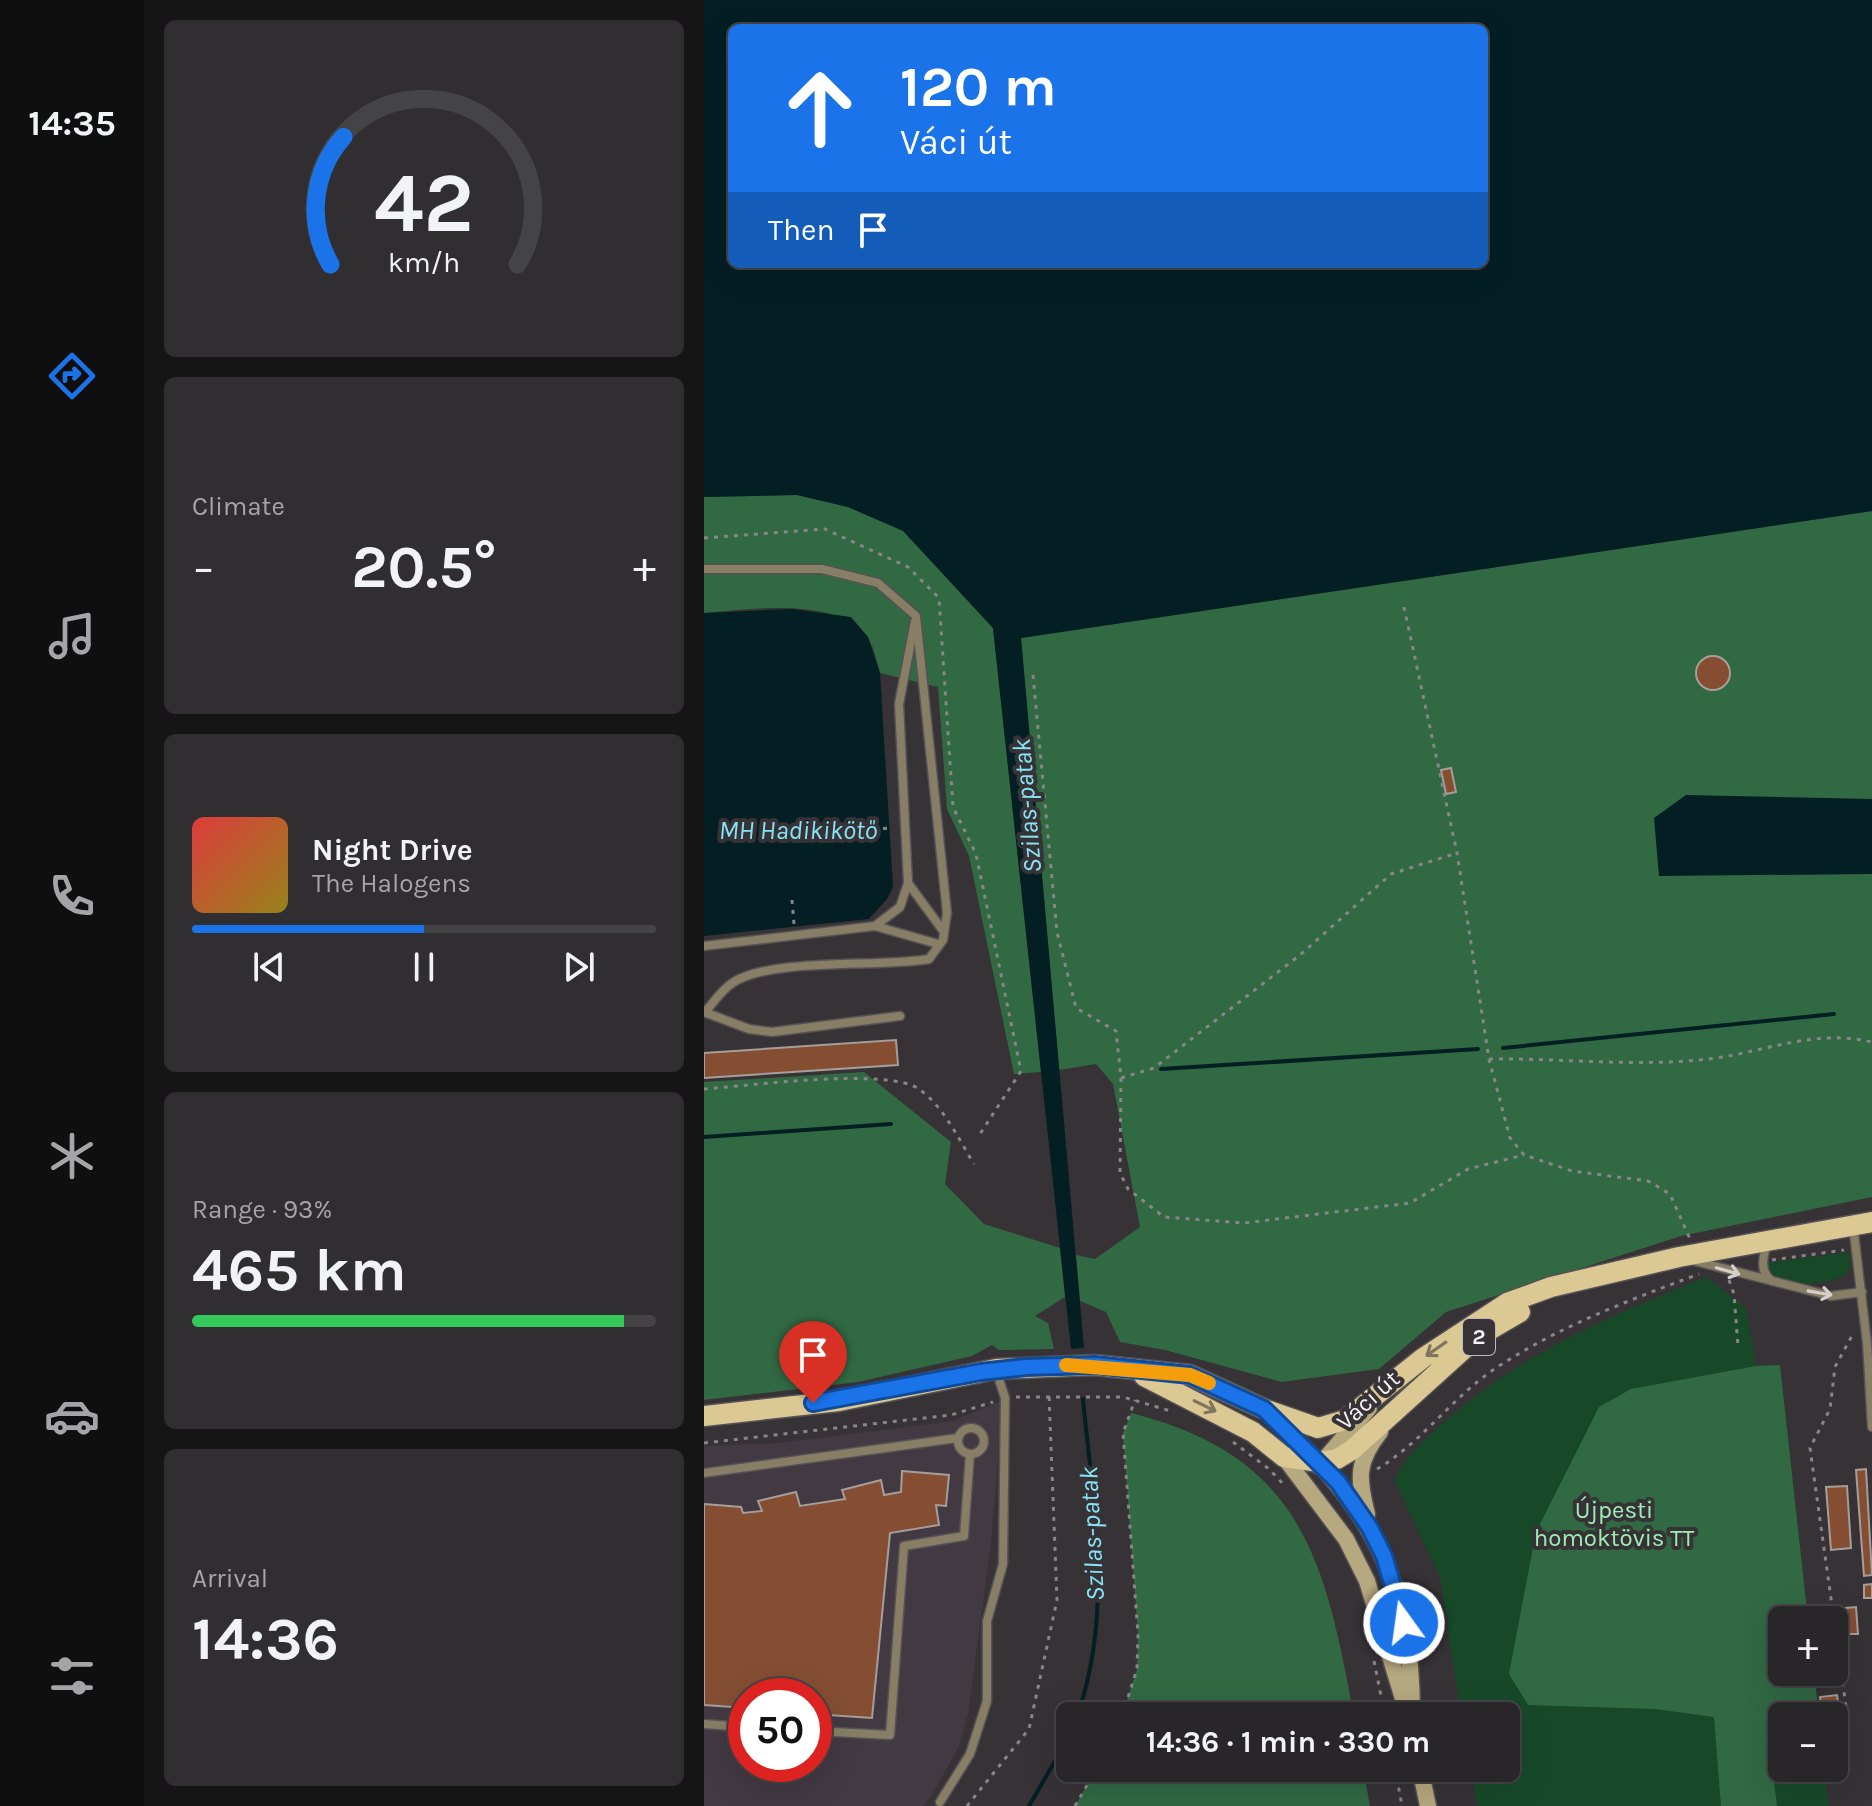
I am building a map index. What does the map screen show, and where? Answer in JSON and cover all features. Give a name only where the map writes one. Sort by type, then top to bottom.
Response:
[{"type":"main road","name":"Váci út","points":[[704,1416],[839,1401],[996,1369],[1095,1365],[1135,1372],[1190,1375],[1264,1409],[1318,1428],[1345,1420],[1423,1358],[1496,1310],[1551,1287],[1581,1283],[1687,1255],[1768,1238],[1862,1224]]},
{"type":"main road","name":"Váci út","points":[[1320,1462],[1337,1459],[1352,1450],[1477,1337],[1514,1314],[1581,1283]]},
{"type":"main road","name":"Váci út","points":[[1135,1372],[1253,1432],[1284,1457]]},
{"type":"main road","points":[[1318,1498],[1320,1462],[1383,1392]]},
{"type":"main road","points":[[1264,1409],[1320,1462],[1370,1528]]},
{"type":"main road","points":[[1394,1415],[1370,1445],[1359,1474],[1370,1528],[1394,1582],[1404,1623],[1412,1666],[1411,1702]]},
{"type":"main road","points":[[1284,1457],[1320,1462]]},
{"type":"main road","points":[[1284,1457],[1346,1539],[1367,1581],[1406,1702]]},
{"type":"main road","points":[[1423,1782],[1428,1806]]},
{"type":"lane","points":[[704,569],[822,569],[878,583],[916,616],[947,913],[944,932],[929,959],[903,964],[767,971],[748,975],[730,984],[704,1012],[749,1029],[772,1032],[900,1016]]},
{"type":"lane","points":[[875,926],[900,907],[908,883],[899,704],[916,616]]},
{"type":"lane","points":[[908,883],[944,932]]},
{"type":"lane","points":[[704,946],[875,926],[938,944]]},
{"type":"lane","points":[[1862,1224],[1856,1248],[1864,1310],[1872,1427]]},
{"type":"lane","points":[[1768,1238],[1762,1261],[1767,1278],[1777,1285]]},
{"type":"lane","points":[[1687,1255],[1720,1269],[1777,1285],[1831,1296],[1862,1292]]},
{"type":"lane","points":[[940,1802],[970,1754],[987,1701],[987,1621],[1003,1564],[1005,1398],[996,1369]]},
{"type":"lane","points":[[704,1473],[958,1438],[967,1428],[976,1429],[982,1435],[982,1448],[970,1454]]},
{"type":"lane","points":[[958,1438],[960,1449],[970,1454]]},
{"type":"lane","points":[[832,1732],[890,1735],[904,1546],[964,1536],[970,1454]]},
{"type":"lane","points":[[704,1724],[728,1726]]},
{"type":"path","points":[[1404,607],[1457,853],[1489,1059],[1510,1138],[1524,1155],[1572,1171],[1648,1181],[1670,1194],[1687,1255]]},
{"type":"path","points":[[1033,675],[1057,932],[1076,1008],[1116,1031],[1121,1078],[1120,1173],[1128,1189],[1164,1217],[1244,1223],[1410,1203],[1468,1169],[1524,1155]]},
{"type":"path","points":[[873,829],[905,827]]},
{"type":"path","points":[[1121,1078],[1154,1068],[1300,955],[1391,874],[1457,853]]},
{"type":"path","points":[[792,900],[796,935]]},
{"type":"path","points":[[1489,1059],[1554,1059],[1618,1065],[1716,1058],[1843,1035],[1872,1042]]},
{"type":"path","points":[[980,1134],[1021,1071]]},
{"type":"path","points":[[704,1089],[868,1079],[906,1082],[931,1100],[974,1164]]},
{"type":"path","points":[[1762,1261],[1856,1248]]},
{"type":"path","points":[[1359,1474],[1368,1475],[1381,1467],[1491,1371],[1590,1315],[1720,1269],[1734,1294],[1738,1346]]},
{"type":"path","points":[[1832,1606],[1810,1448],[1830,1409],[1835,1367],[1864,1310]]},
{"type":"path","points":[[967,1806],[1029,1729],[1057,1600],[1049,1395]]},
{"type":"path","points":[[704,1443],[951,1415],[1005,1398],[1049,1395],[1099,1395],[1135,1400],[1175,1412]]},
{"type":"path","points":[[1126,1702],[1137,1669],[1138,1634],[1123,1433],[1135,1400]]},
{"type":"path","points":[[1224,1436],[1269,1469],[1287,1488]]},
{"type":"path","points":[[1373,1657],[1382,1702]]},
{"type":"path","points":[[1075,1806],[1089,1782]]},
{"type":"path","points":[[1398,1782],[1402,1806]]},
{"type":"shaded area","points":[[1003,1400],[991,1543],[968,1715],[959,1746],[933,1794],[923,1806],[704,1806],[704,1446],[780,1443],[952,1421]]},
{"type":"green space","points":[[797,495],[848,507],[904,531],[993,628],[1041,1072],[1014,1074],[969,856],[947,809],[938,687],[880,673],[868,638],[855,625],[837,616],[792,608],[704,613],[704,497]]},
{"type":"green space","points":[[1872,511],[1872,1197],[1681,1236],[1446,1312],[1379,1369],[1282,1382],[1165,1350],[1120,1342],[1106,1312],[1080,1301],[1076,1255],[1095,1259],[1140,1227],[1113,1084],[1096,1064],[1059,1070],[1021,638]]},
{"type":"green space","points":[[864,1072],[951,1142],[945,1184],[984,1224],[1060,1248],[1065,1297],[1035,1316],[1048,1323],[1054,1349],[999,1350],[992,1345],[972,1356],[858,1382],[704,1400],[704,1082]]},
{"type":"green space","points":[[1849,1252],[1851,1268],[1830,1281],[1801,1284],[1781,1281],[1773,1275],[1767,1263]]},
{"type":"green space","name":"Újpesti homoktövis TT","points":[[1707,1277],[1746,1308],[1756,1366],[1780,1365],[1806,1606],[1768,1606],[1768,1686],[1816,1686],[1817,1702],[1768,1702],[1768,1782],[1826,1782],[1829,1806],[1477,1806],[1473,1782],[1520,1782],[1520,1702],[1459,1702],[1440,1577],[1394,1480],[1412,1453],[1426,1439],[1509,1372],[1572,1336]]},
{"type":"green space","points":[[1780,1365],[1806,1606],[1768,1606],[1768,1686],[1816,1686],[1817,1702],[1768,1702],[1768,1782],[1774,1782],[1777,1806],[1721,1806],[1714,1717],[1655,1709],[1528,1705],[1509,1674],[1536,1532],[1599,1407],[1631,1389],[1756,1366]]},
{"type":"green space","points":[[1131,1413],[1189,1432],[1234,1457],[1269,1487],[1296,1522],[1316,1563],[1331,1609],[1351,1702],[1126,1702],[1137,1669],[1138,1634],[1123,1433]]},
{"type":"green space","points":[[1089,1782],[1366,1782],[1370,1806],[1075,1806]]},
{"type":"water","points":[[704,0],[1872,0],[1872,511],[1021,638],[1084,1348],[1071,1349],[993,628],[903,531],[848,507],[797,495],[704,497]]},
{"type":"water","name":"MH Hadikikötő","points":[[792,609],[851,617],[868,637],[880,673],[893,887],[869,919],[704,936],[704,613]]},
{"type":"water","points":[[1686,795],[1872,799],[1872,874],[1659,876],[1654,818]]},
{"type":"building","points":[[1713,656],[1725,661],[1730,673],[1725,685],[1713,690],[1701,685],[1696,673],[1701,661]]},
{"type":"building","points":[[1451,768],[1456,792],[1446,794],[1441,770]]},
{"type":"building","points":[[896,1040],[898,1065],[704,1078],[704,1053]]},
{"type":"building","points":[[1866,1469],[1872,1575],[1864,1576],[1856,1470]]},
{"type":"building","points":[[902,1471],[949,1475],[946,1506],[936,1505],[939,1525],[890,1533],[872,1718],[832,1715],[832,1678],[728,1678],[728,1707],[704,1705],[704,1504],[741,1507],[743,1513],[762,1511],[758,1501],[796,1492],[800,1506],[845,1499],[842,1490],[881,1480],[884,1495],[901,1492]]},
{"type":"building","points":[[1847,1486],[1851,1548],[1831,1550],[1826,1487]]},
{"type":"building","points":[[1872,1584],[1872,1598],[1864,1598],[1864,1585]]},
{"type":"building","points":[[1856,1607],[1858,1634],[1848,1634],[1848,1608]]},
{"type":"building","points":[[1837,1695],[1838,1702],[1821,1702],[1820,1697]]},
{"type":"waterway","points":[[1503,1048],[1834,1014]]},
{"type":"waterway","points":[[1161,1069],[1478,1049]]},
{"type":"waterway","points":[[704,1137],[891,1124]]},
{"type":"waterway","name":"Szilas-patak","points":[[1081,1702],[1095,1638],[1098,1598],[1095,1519],[1083,1399]]},
{"type":"waterway","name":"Szilas-patak","points":[[1029,1806],[1056,1759]]},
{"type":"slow traffic","points":[[1066,1365],[1190,1375],[1209,1383]]},
{"type":"route","points":[[813,1403],[839,1401],[996,1369],[1095,1365],[1135,1372],[1190,1375],[1264,1409],[1338,1482],[1370,1528],[1384,1556],[1404,1623]]}]
